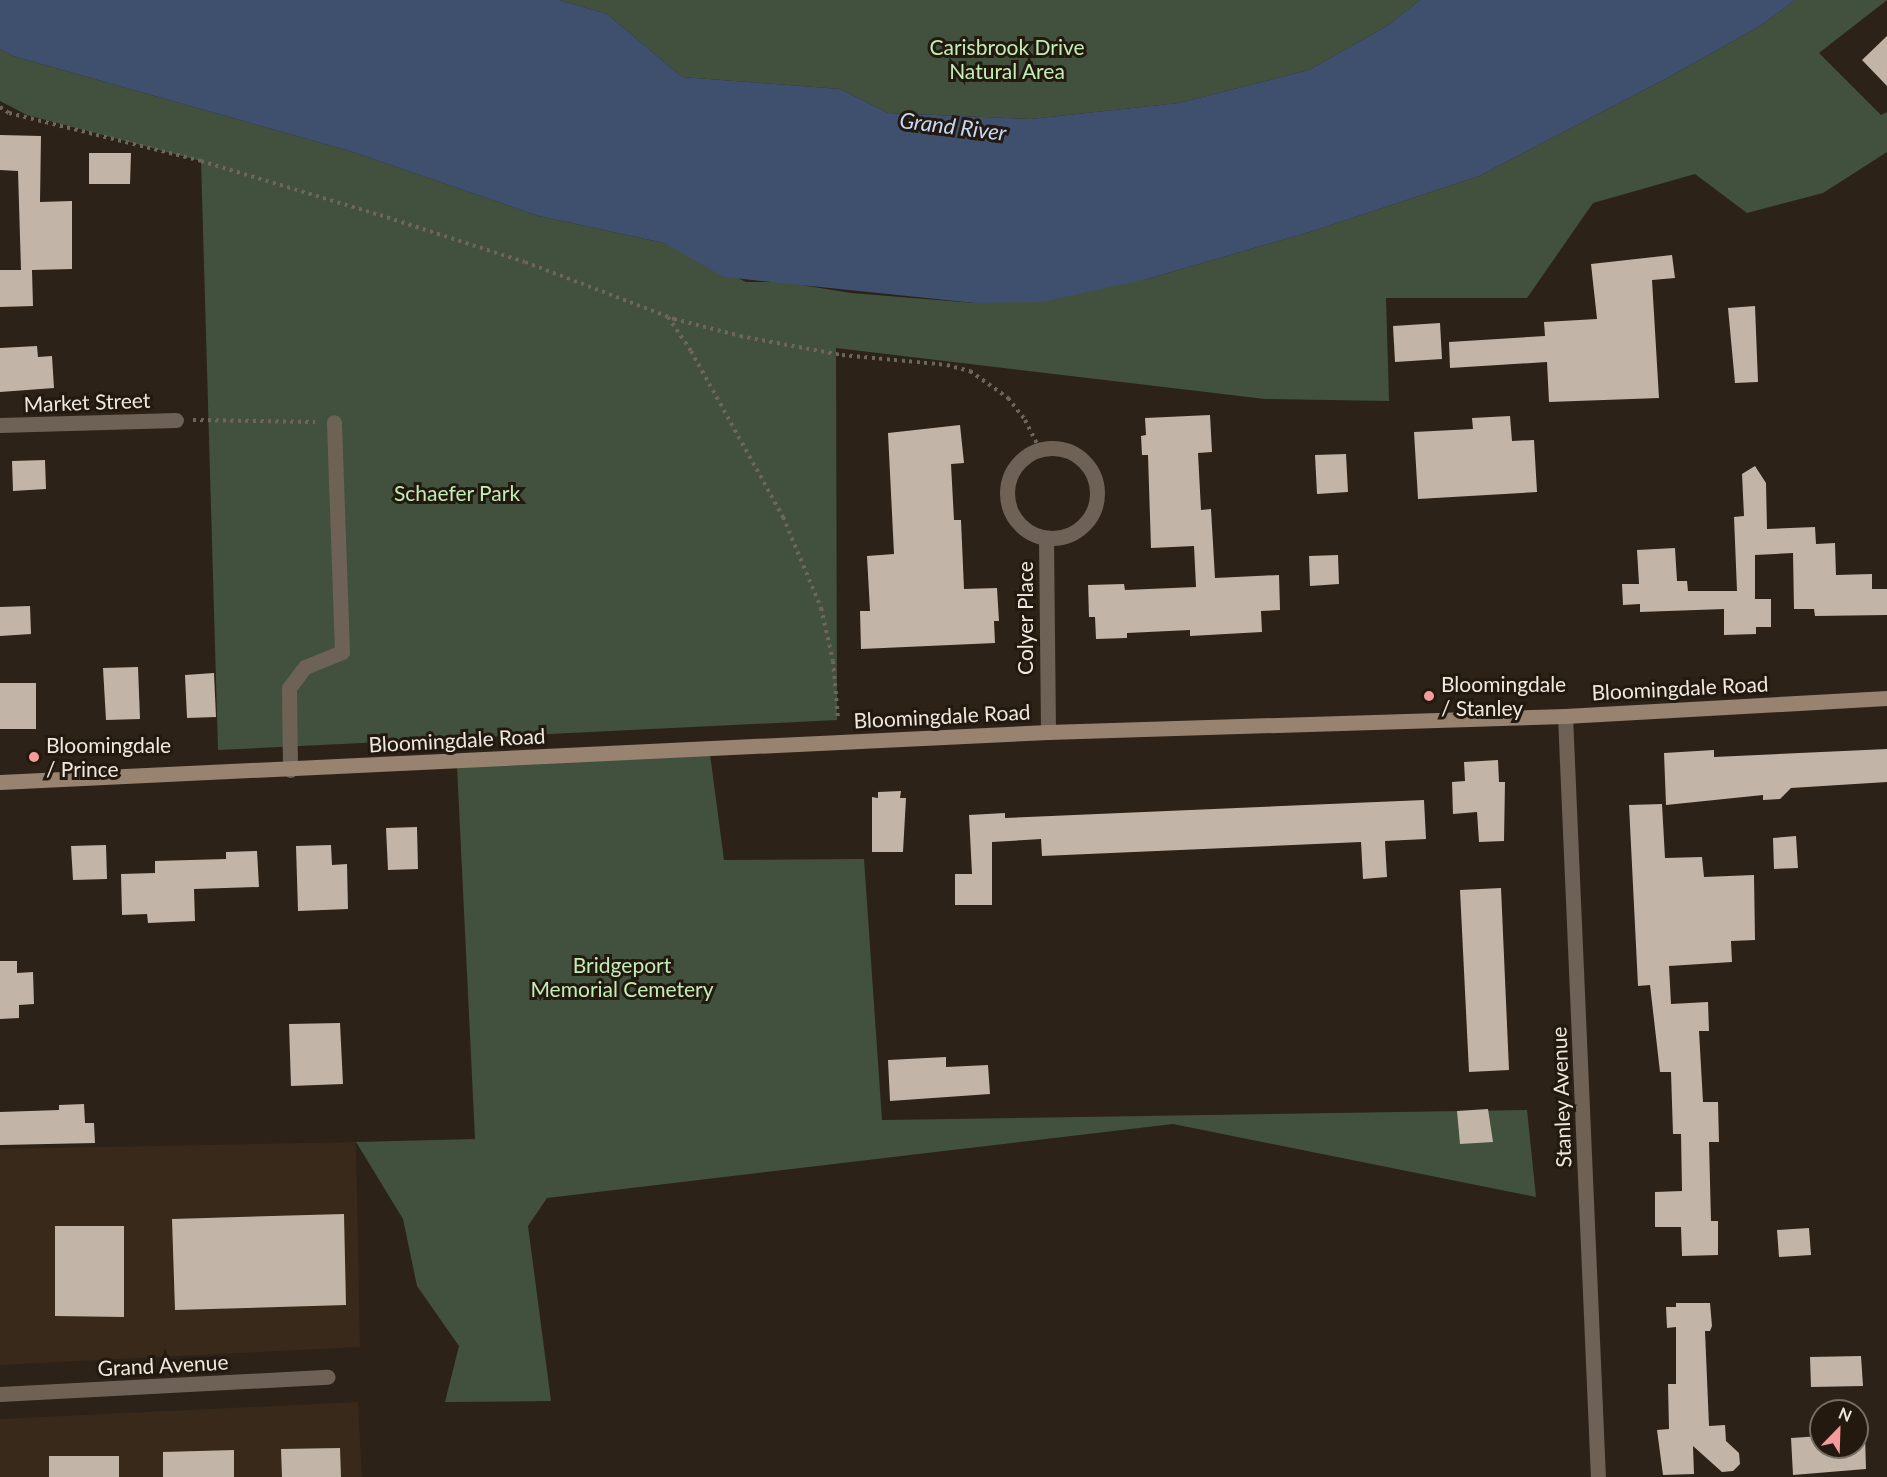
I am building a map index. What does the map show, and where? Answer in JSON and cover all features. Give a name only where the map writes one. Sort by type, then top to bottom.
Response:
[{"type":"main road","name":"Bloomingdale Road","points":[[0,782],[290,770],[1048,732],[1565,716],[1887,698]]},
{"type":"street","name":"Market Street","points":[[0,425],[176,420]]},
{"type":"street","points":[[290,770],[289,688],[305,666],[342,652],[334,422]]},
{"type":"street","name":"Colyer Place","points":[[1040,450],[1066,450],[1082,459],[1093,474],[1097,492],[1095,507],[1077,532],[1046,539],[1028,532],[1014,520],[1006,502],[1007,483],[1015,466],[1040,450]]},
{"type":"street","name":"Colyer Place","points":[[1046,539],[1048,732]]},
{"type":"street","name":"Stanley Avenue","points":[[1565,716],[1598,1477]]},
{"type":"street","name":"Grand Avenue","points":[[0,1394],[328,1377]]},
{"type":"path","points":[[0,107],[9,113],[201,161],[380,215],[525,262],[668,316],[751,338],[970,371],[1008,398],[1025,420],[1040,450]]},
{"type":"path","points":[[668,316],[686,341],[783,517],[821,608],[834,661],[838,718]]},
{"type":"path","points":[[176,420],[334,422]]},
{"type":"shaded area","points":[[356,1142],[360,1347],[0,1365],[0,1149]]},
{"type":"shaded area","points":[[358,1402],[362,1477],[0,1477],[0,1419]]},
{"type":"green space","name":"Carisbrook Drive Natural Area","points":[[559,0],[1420,0],[1387,26],[1309,70],[1179,103],[1031,119],[888,113],[840,89],[682,77],[607,14]]},
{"type":"green space","name":"Schaefer Park","points":[[1795,0],[1887,0],[1819,53],[1881,115],[1887,112],[1887,152],[1823,193],[1747,213],[1695,174],[1593,203],[1527,298],[1386,298],[1389,401],[1265,399],[836,348],[837,720],[218,750],[201,161],[27,115],[0,101],[0,49],[13,56],[350,151],[539,216],[664,243],[746,282],[783,282],[851,293],[975,303],[1147,279],[1313,231],[1479,176],[1669,77],[1760,26]]},
{"type":"green space","name":"Bridgeport Memorial Cemetery","points":[[710,754],[724,860],[864,859],[882,1120],[1527,1110],[1536,1197],[1173,1124],[547,1198],[528,1226],[551,1401],[445,1402],[459,1346],[417,1286],[403,1219],[356,1142],[475,1139],[457,766]]},
{"type":"water","name":"Grand River","points":[[0,0],[559,0],[607,14],[682,77],[840,89],[888,113],[1031,119],[1179,103],[1309,70],[1387,26],[1420,0],[1795,0],[1760,26],[1669,77],[1479,176],[1313,231],[1147,279],[1042,302],[975,303],[724,277],[664,243],[539,216],[350,151],[13,56],[0,49]]},
{"type":"building","points":[[1887,36],[1887,86],[1862,60]]},
{"type":"building","points":[[0,135],[41,136],[40,202],[72,201],[72,269],[32,270],[33,306],[0,307],[0,270],[21,270],[18,171],[0,170]]},
{"type":"building","points":[[89,153],[131,153],[130,184],[89,184]]},
{"type":"building","points":[[1672,255],[1675,278],[1652,280],[1659,398],[1549,402],[1547,362],[1450,368],[1449,342],[1545,336],[1544,322],[1597,319],[1591,264]]},
{"type":"building","points":[[1755,306],[1758,382],[1735,383],[1728,308]]},
{"type":"building","points":[[1440,323],[1442,359],[1395,362],[1393,326]]},
{"type":"building","points":[[37,346],[38,357],[52,356],[54,388],[0,392],[0,348]]},
{"type":"building","points":[[1210,415],[1212,452],[1198,453],[1201,510],[1211,509],[1215,578],[1279,575],[1280,610],[1261,611],[1262,632],[1190,636],[1190,630],[1127,633],[1127,638],[1096,639],[1095,617],[1089,617],[1088,585],[1124,584],[1125,590],[1196,587],[1194,546],[1151,548],[1148,455],[1142,455],[1141,436],[1146,435],[1145,418]]},
{"type":"building","points":[[1510,416],[1512,441],[1534,440],[1537,492],[1418,499],[1414,432],[1473,429],[1472,418]]},
{"type":"building","points":[[960,425],[964,463],[951,464],[954,520],[961,520],[964,589],[997,588],[999,621],[994,621],[995,643],[861,649],[860,611],[870,611],[867,556],[894,554],[888,433]]},
{"type":"building","points":[[1346,454],[1348,492],[1317,494],[1315,455]]},
{"type":"building","points":[[45,460],[46,489],[13,491],[12,461]]},
{"type":"building","points":[[1755,466],[1766,483],[1767,529],[1815,527],[1816,544],[1835,543],[1836,575],[1872,574],[1872,589],[1887,589],[1887,615],[1815,616],[1814,609],[1794,609],[1793,553],[1755,555],[1755,599],[1771,599],[1771,627],[1756,627],[1756,634],[1724,635],[1724,609],[1640,612],[1640,604],[1623,605],[1622,584],[1639,584],[1637,550],[1675,548],[1677,581],[1687,581],[1688,591],[1737,591],[1734,517],[1744,516],[1742,474]]},
{"type":"building","points":[[1338,555],[1339,584],[1310,586],[1309,556]]},
{"type":"building","points":[[30,606],[31,634],[0,636],[0,607]]},
{"type":"building","points":[[138,667],[140,719],[106,720],[103,668]]},
{"type":"building","points":[[214,673],[216,717],[187,718],[185,675]]},
{"type":"building","points":[[0,683],[36,683],[36,729],[0,729]]},
{"type":"building","points":[[1887,749],[1887,782],[1791,788],[1780,799],[1763,800],[1763,795],[1666,805],[1664,753],[1714,750],[1714,757]]},
{"type":"building","points":[[1498,760],[1499,782],[1505,782],[1504,841],[1479,842],[1477,812],[1453,814],[1452,782],[1465,781],[1464,762]]},
{"type":"building","points":[[901,791],[900,798],[906,798],[903,852],[872,852],[872,797],[878,798],[878,792]]},
{"type":"building","points":[[1424,800],[1426,839],[1385,841],[1387,877],[1363,879],[1361,842],[1042,856],[1041,839],[992,842],[992,905],[955,905],[955,874],[972,874],[969,815],[1005,813],[1005,818]]},
{"type":"building","points":[[1662,804],[1665,858],[1702,857],[1704,877],[1754,875],[1755,940],[1731,941],[1732,962],[1669,966],[1671,1004],[1708,1002],[1709,1031],[1699,1031],[1703,1102],[1718,1102],[1719,1142],[1709,1142],[1711,1221],[1718,1221],[1718,1255],[1682,1256],[1681,1227],[1655,1227],[1655,1192],[1682,1191],[1681,1134],[1673,1134],[1671,1072],[1660,1072],[1650,985],[1638,986],[1629,805]]},
{"type":"building","points":[[417,827],[418,869],[388,870],[386,828]]},
{"type":"building","points":[[1796,836],[1798,868],[1774,869],[1773,838]]},
{"type":"building","points":[[106,845],[107,879],[73,880],[71,846]]},
{"type":"building","points":[[331,845],[332,865],[347,864],[348,909],[298,911],[296,846]]},
{"type":"building","points":[[257,851],[259,887],[194,889],[195,921],[148,923],[147,914],[122,915],[121,874],[155,873],[155,861],[226,859],[226,852]]},
{"type":"building","points":[[1501,888],[1509,1070],[1469,1072],[1460,890]]},
{"type":"building","points":[[0,961],[17,961],[17,973],[33,972],[34,1004],[19,1005],[19,1018],[0,1019]]},
{"type":"building","points":[[340,1023],[343,1084],[291,1086],[289,1024]]},
{"type":"building","points":[[946,1057],[946,1067],[988,1065],[990,1094],[890,1101],[888,1060]]},
{"type":"building","points":[[84,1104],[85,1123],[94,1123],[95,1143],[0,1145],[0,1112],[59,1110],[59,1105]]},
{"type":"building","points":[[1488,1109],[1493,1142],[1460,1144],[1457,1111]]},
{"type":"building","points":[[344,1214],[346,1305],[175,1310],[172,1219]]},
{"type":"building","points":[[55,1226],[124,1226],[124,1317],[55,1316]]},
{"type":"building","points":[[1809,1228],[1811,1255],[1779,1257],[1777,1230]]},
{"type":"building","points":[[1676,1303],[1710,1303],[1712,1326],[1710,1331],[1705,1331],[1709,1426],[1725,1425],[1726,1441],[1739,1453],[1740,1464],[1733,1471],[1722,1472],[1693,1446],[1694,1474],[1663,1475],[1657,1430],[1669,1429],[1668,1384],[1676,1384],[1676,1327],[1667,1328],[1666,1307],[1676,1307]]},
{"type":"building","points":[[1861,1356],[1863,1386],[1811,1387],[1810,1357]]},
{"type":"building","points":[[1809,1437],[1809,1459],[1866,1459],[1866,1469],[1793,1475],[1791,1438]]},
{"type":"building","points":[[340,1448],[341,1477],[282,1477],[281,1449]]},
{"type":"building","points":[[234,1450],[234,1477],[163,1477],[163,1452]]},
{"type":"building","points":[[49,1456],[119,1456],[119,1477],[49,1477]]},
{"type":"place","name":"Bloomingdale / Stanley","points":[[1429,696]]},
{"type":"place","name":"Bloomingdale / Prince","points":[[34,757]]}]
